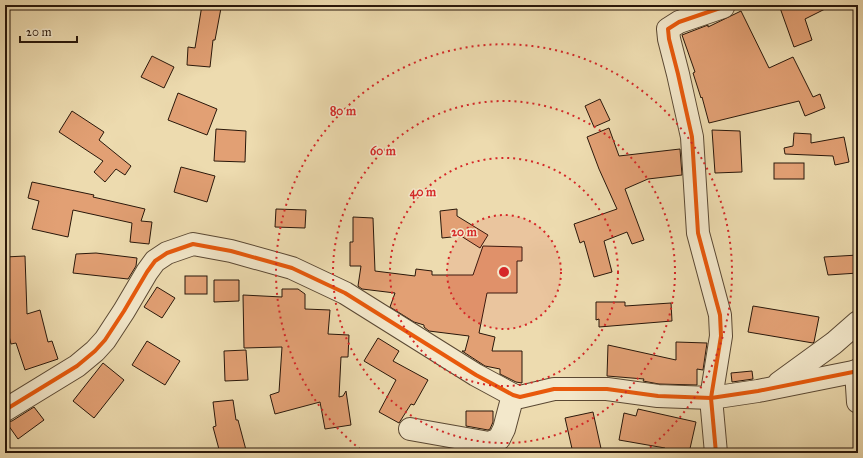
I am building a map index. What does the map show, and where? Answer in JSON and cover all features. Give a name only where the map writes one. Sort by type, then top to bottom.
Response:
[{"type":"street","points":[[716,453],[711,398],[721,336],[720,315],[698,234],[692,137],[668,30],[679,22],[723,7],[723,5]]},
{"type":"street","points":[[5,410],[77,366],[95,351],[105,340],[155,261],[167,253],[193,244],[230,251],[292,268],[345,293],[476,375],[520,397],[554,389],[607,389],[658,396],[711,398],[758,391],[857,371],[858,402]]},
{"type":"street","points":[[758,391],[775,386],[791,375],[834,344],[858,322]]},
{"type":"street","points":[[410,429],[489,443],[498,439],[504,429],[514,395]]},
{"type":"building","points":[[202,5],[221,8],[215,40],[213,40],[210,67],[187,65],[188,47],[195,48]]},
{"type":"building","points":[[779,5],[833,5],[805,19],[812,40],[794,47]]},
{"type":"building","points":[[741,11],[769,68],[793,57],[813,97],[820,94],[825,108],[805,116],[799,101],[709,123],[702,97],[701,98],[693,73],[695,72],[682,35],[708,25],[708,27]]},
{"type":"building","points":[[152,56],[174,67],[164,88],[141,77]]},
{"type":"building","points":[[178,93],[217,109],[207,135],[168,120]]},
{"type":"building","points":[[600,99],[610,120],[594,127],[585,106]]},
{"type":"building","points":[[72,111],[104,132],[99,140],[131,166],[125,175],[116,169],[105,182],[94,172],[103,161],[59,132]]},
{"type":"building","points":[[609,128],[619,156],[680,149],[682,175],[648,179],[625,189],[644,240],[632,244],[627,232],[604,241],[612,272],[594,277],[584,241],[580,243],[574,224],[617,209],[599,169],[587,137]]},
{"type":"building","points":[[216,129],[246,131],[245,162],[214,161]]},
{"type":"building","points":[[712,130],[740,131],[742,172],[715,173]]},
{"type":"building","points":[[794,133],[811,134],[811,143],[844,137],[849,162],[835,165],[833,156],[785,154],[784,148],[793,146]]},
{"type":"building","points":[[774,163],[804,163],[804,179],[774,179]]},
{"type":"building","points":[[181,167],[215,176],[207,202],[174,192]]},
{"type":"building","points":[[32,182],[94,195],[93,197],[145,209],[141,221],[152,222],[149,244],[130,242],[132,223],[73,210],[68,237],[32,229],[39,201],[28,198]]},
{"type":"building","points":[[276,209],[306,210],[305,228],[275,227]]},
{"type":"building","points":[[457,209],[457,216],[488,235],[480,248],[461,236],[442,238],[440,211]]},
{"type":"building","points":[[353,217],[373,218],[375,271],[415,276],[416,269],[432,271],[432,275],[473,275],[483,246],[522,247],[522,261],[517,261],[517,293],[487,293],[479,333],[495,337],[492,351],[522,351],[522,383],[516,382],[500,374],[500,369],[485,366],[462,351],[465,351],[469,336],[429,331],[424,327],[424,325],[414,322],[390,307],[395,293],[362,289],[358,286],[361,266],[350,266],[350,242],[353,242]]},
{"type":"building","points":[[96,253],[137,258],[136,266],[128,279],[73,273],[76,254]]},
{"type":"building","points":[[858,255],[858,273],[828,275],[824,257]]},
{"type":"building","points":[[25,256],[27,314],[40,310],[48,342],[52,341],[58,359],[25,370],[16,343],[11,344],[5,320],[5,257]]},
{"type":"building","points":[[185,276],[207,276],[207,294],[185,294]]},
{"type":"building","points":[[214,280],[239,280],[239,301],[214,302]]},
{"type":"building","points":[[157,287],[175,298],[162,318],[144,307]]},
{"type":"building","points":[[282,289],[298,289],[305,294],[305,309],[330,310],[328,334],[349,335],[348,357],[341,357],[339,397],[343,396],[346,391],[351,425],[325,429],[320,402],[275,414],[270,395],[279,392],[282,347],[244,348],[243,295],[282,297]]},
{"type":"building","points":[[596,302],[625,302],[625,306],[671,303],[672,321],[599,327],[599,319],[596,320]]},
{"type":"building","points":[[753,306],[819,317],[814,342],[748,332]]},
{"type":"building","points":[[378,338],[399,351],[393,361],[428,380],[414,405],[411,404],[399,423],[379,412],[396,380],[364,361]]},
{"type":"building","points":[[147,341],[180,361],[165,385],[132,365]]},
{"type":"building","points":[[676,342],[707,343],[703,370],[697,369],[697,385],[659,384],[643,381],[644,379],[607,376],[608,345],[676,360]]},
{"type":"building","points":[[246,350],[248,380],[225,381],[224,351]]},
{"type":"building","points":[[103,363],[124,380],[94,418],[73,401]]},
{"type":"building","points":[[752,371],[753,379],[732,382],[731,373]]},
{"type":"building","points":[[233,400],[236,420],[238,420],[246,450],[236,453],[220,453],[213,427],[216,426],[213,402]]},
{"type":"building","points":[[34,407],[44,420],[18,439],[6,422],[12,421]]},
{"type":"building","points":[[638,409],[696,422],[689,453],[663,453],[665,448],[619,440],[624,413],[636,416]]},
{"type":"building","points":[[466,411],[493,411],[493,422],[490,429],[488,430],[466,426]]},
{"type":"building","points":[[593,412],[602,453],[573,453],[565,418]]},
{"type":"cycle path","points":[[716,453],[711,398],[721,336],[720,315],[698,233],[692,137],[668,29],[679,22],[723,7],[723,5]]},
{"type":"cycle path","points":[[5,410],[77,366],[95,351],[105,340],[155,261],[167,253],[193,244],[231,251],[292,268],[345,293],[476,375],[513,395],[520,397],[554,389],[607,389],[658,396],[711,398],[758,391],[858,371]]}]
